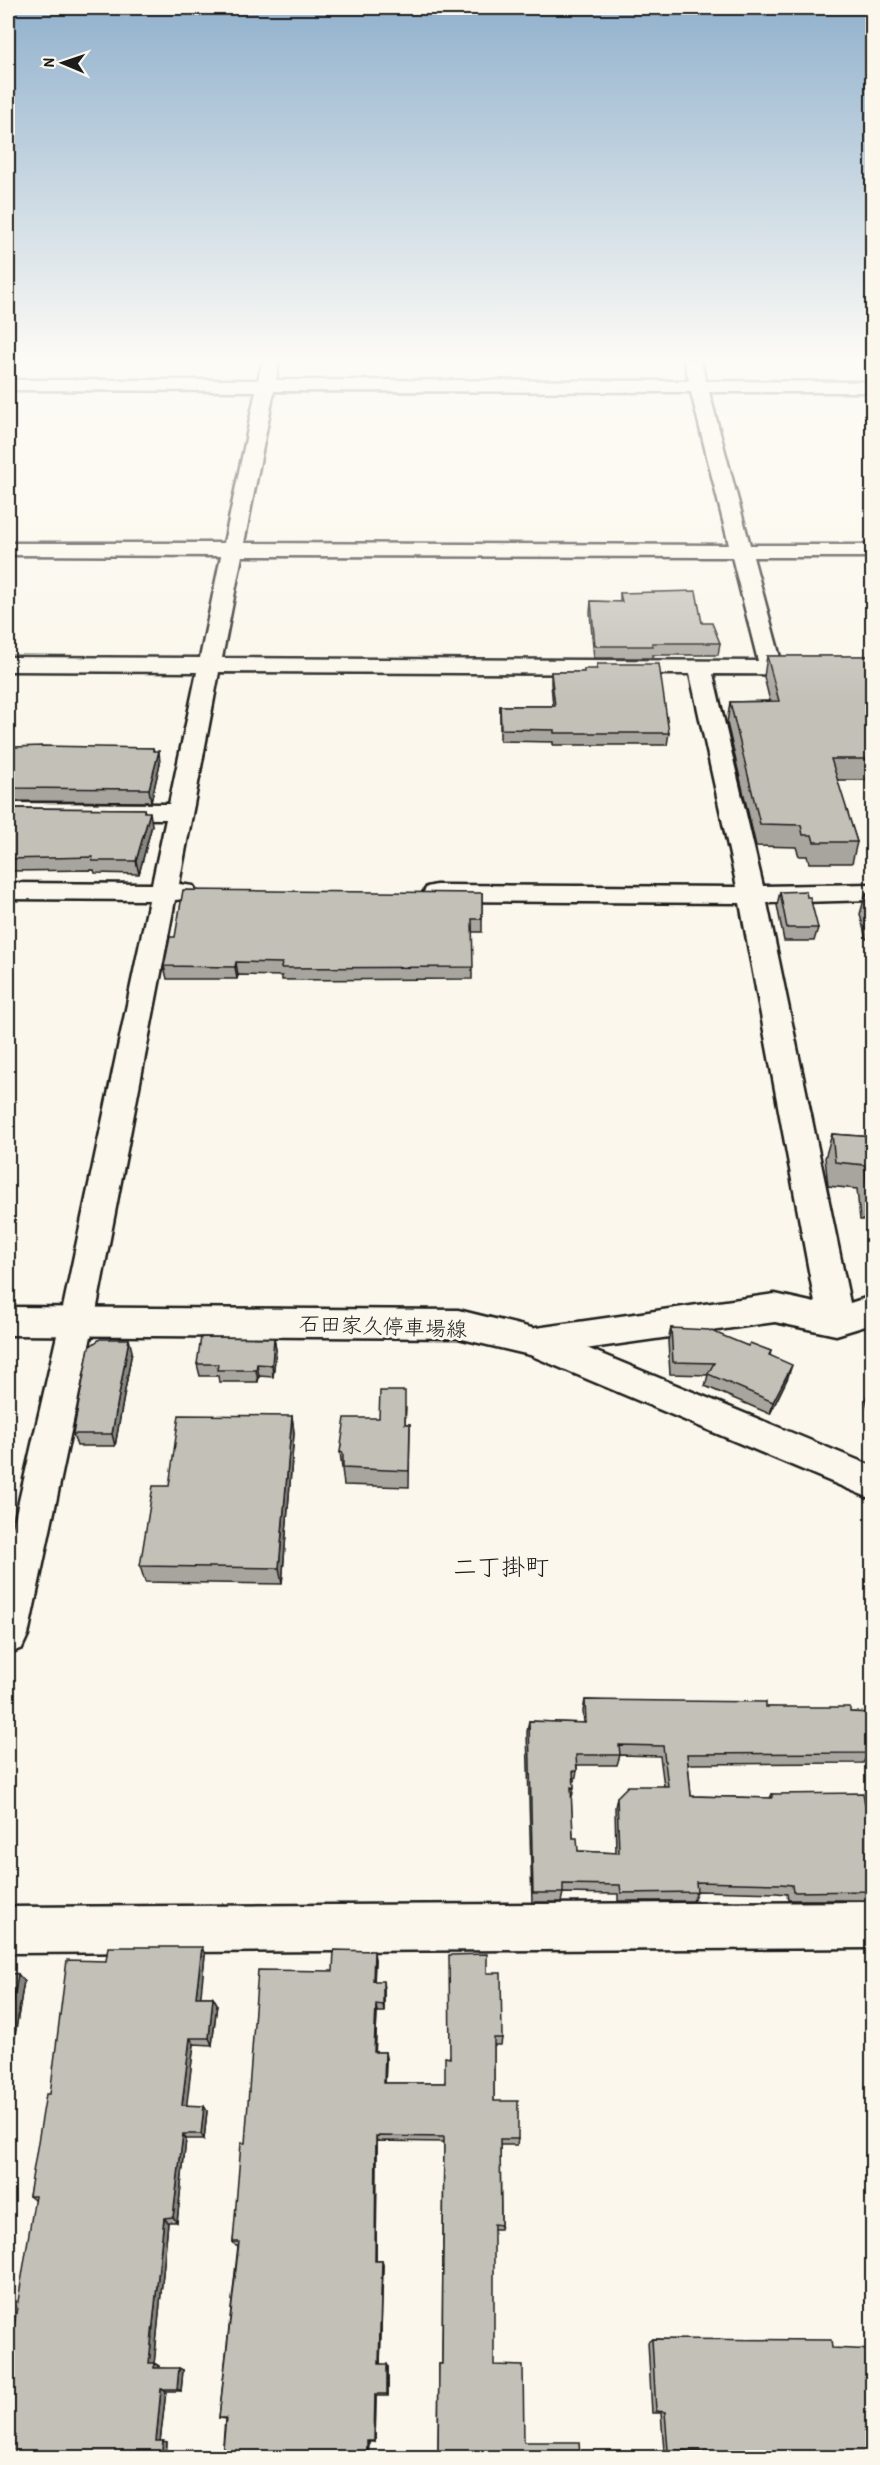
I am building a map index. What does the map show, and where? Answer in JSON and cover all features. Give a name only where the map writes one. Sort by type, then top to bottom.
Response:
[{"type":"street","points":[[8,1635],[77,1322],[248,475]]},
{"type":"street","points":[[723,475],[771,667]]},
{"type":"street","points":[[8,549],[873,551]]},
{"type":"street","points":[[8,664],[873,668]]},
{"type":"street","points":[[700,667],[752,895],[836,1321]]},
{"type":"street","points":[[8,810],[179,812]]},
{"type":"street","points":[[8,891],[210,892]]},
{"type":"street","points":[[410,893],[752,895],[873,892]]},
{"type":"street","points":[[536,1342],[775,1308],[836,1321],[873,1310]]},
{"type":"street","name":"石田家久停車場線","points":[[8,1321],[458,1324],[536,1342],[871,1484]]},
{"type":"street","points":[[8,1930],[873,1925]]},
{"type":"building","points":[[696,591],[702,623],[712,623],[720,643],[595,646],[591,601],[622,602],[620,593]]},
{"type":"building","points":[[767,656],[873,656],[873,759],[831,759],[857,842],[814,842],[812,835],[803,835],[801,825],[760,824],[730,702],[779,701]]},
{"type":"building","points":[[597,664],[659,664],[669,733],[554,733],[554,730],[501,729],[500,706],[555,706],[551,672],[584,672],[584,669],[597,669]]},
{"type":"building","points":[[14,747],[153,748],[153,751],[159,751],[149,789],[8,788],[8,751],[13,751]]},
{"type":"building","points":[[8,808],[144,809],[144,812],[150,812],[136,861],[92,861],[93,857],[8,859]]},
{"type":"building","points":[[871,889],[873,889],[873,917],[866,893],[872,893]]},
{"type":"building","points":[[183,890],[482,893],[482,919],[472,919],[473,967],[281,968],[282,963],[236,962],[235,967],[164,966],[170,937],[175,937]]},
{"type":"building","points":[[806,891],[807,897],[810,897],[818,928],[787,928],[780,892]]},
{"type":"building","points":[[832,1134],[873,1137],[873,1196],[868,1196],[865,1165],[835,1162]]},
{"type":"building","points":[[671,1328],[709,1330],[748,1346],[750,1343],[771,1351],[769,1355],[792,1365],[773,1402],[708,1374],[714,1363],[673,1362]]},
{"type":"building","points":[[201,1337],[274,1338],[272,1365],[257,1364],[256,1370],[217,1370],[218,1364],[197,1364]]},
{"type":"building","points":[[100,1339],[129,1339],[112,1434],[73,1434],[89,1347]]},
{"type":"building","points":[[380,1391],[405,1391],[405,1424],[410,1424],[409,1471],[343,1468],[343,1453],[340,1452],[345,1418],[379,1418]]},
{"type":"building","points":[[179,1415],[292,1416],[279,1568],[140,1566],[153,1486],[169,1486]]},
{"type":"building","points":[[585,1700],[766,1702],[766,1707],[850,1707],[850,1712],[873,1713],[873,1748],[867,1748],[868,1753],[687,1754],[691,1796],[772,1798],[772,1794],[863,1793],[865,1804],[873,1804],[873,1891],[793,1892],[792,1885],[696,1882],[697,1892],[621,1893],[620,1885],[563,1884],[563,1893],[533,1893],[529,1721],[586,1723]],"holes":[[[619,1745],[663,1746],[668,1786],[628,1786],[617,1797],[619,1853],[578,1851],[577,1838],[573,1838],[571,1787],[574,1788],[573,1771],[577,1771],[576,1755],[620,1755]]]},
{"type":"building","points":[[108,1947],[202,1947],[196,1997],[213,1997],[209,2038],[190,2038],[182,2105],[204,2106],[201,2134],[183,2134],[173,2217],[164,2218],[149,2363],[154,2363],[154,2368],[179,2368],[177,2389],[161,2389],[156,2441],[163,2441],[161,2457],[8,2457],[8,2363],[35,2196],[29,2196],[46,2094],[50,2094],[67,1960],[106,1961]]},
{"type":"building","points":[[334,1950],[374,1951],[373,1981],[383,1981],[383,2005],[376,2004],[374,2052],[385,2052],[384,2083],[445,2083],[445,2057],[450,2058],[449,1955],[487,1954],[487,1973],[501,1973],[502,2038],[494,2038],[494,2101],[518,2101],[518,2139],[500,2139],[501,2225],[494,2224],[494,2365],[523,2366],[524,2442],[579,2442],[580,2457],[446,2457],[446,2454],[438,2454],[439,2364],[442,2364],[444,2137],[376,2136],[375,2261],[382,2261],[379,2364],[387,2364],[387,2394],[375,2394],[374,2441],[367,2441],[367,2457],[222,2457],[226,2418],[219,2418],[239,2242],[233,2242],[241,2143],[245,2143],[258,1970],[333,1971]]},
{"type":"building","points":[[8,1973],[18,1974],[8,2035]]},
{"type":"building","points":[[652,2339],[831,2340],[832,2348],[873,2350],[873,2457],[734,2457],[734,2452],[668,2450],[665,2412],[656,2411]]},
{"type":"district","name":"二丁掛町","points":[[501,1566]]}]
